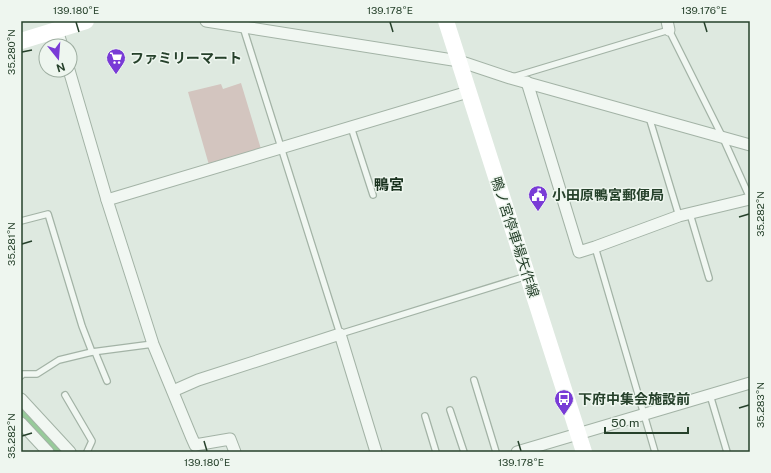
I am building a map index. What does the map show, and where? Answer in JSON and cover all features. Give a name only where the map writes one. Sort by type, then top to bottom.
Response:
[{"type":"main road","points":[[21,40],[63,26],[86,21]]},
{"type":"main road","name":"鴨ノ宮停車場矢作線","points":[[446,21],[584,452]]},
{"type":"street","points":[[206,21],[459,61],[510,78],[750,145]]},
{"type":"street","points":[[62,38],[63,26]]},
{"type":"street","points":[[71,78],[107,200],[153,344],[196,445],[230,439],[235,452]]},
{"type":"street","points":[[527,82],[578,252],[679,216],[750,198]]},
{"type":"street","points":[[107,200],[468,92]]},
{"type":"street","points":[[173,391],[198,380],[340,334],[376,452]]},
{"type":"street","points":[[517,452],[750,383]]},
{"type":"street","points":[[21,399],[70,452]]},
{"type":"street","points":[[21,423],[48,452]]},
{"type":"lane","points":[[510,78],[668,25],[723,138],[750,198]]},
{"type":"lane","points":[[243,27],[340,334],[528,276]]},
{"type":"lane","points":[[649,116],[679,216]]},
{"type":"lane","points":[[351,127],[373,195]]},
{"type":"lane","points":[[21,221],[48,214],[82,326],[107,381]]},
{"type":"lane","points":[[690,214],[709,278]]},
{"type":"lane","points":[[595,247],[645,415],[654,452]]},
{"type":"lane","points":[[21,376],[24,374],[37,374],[58,360],[94,352],[153,344]]},
{"type":"lane","points":[[474,380],[496,452]]},
{"type":"lane","points":[[65,395],[92,440],[87,452]]},
{"type":"lane","points":[[710,395],[727,452]]},
{"type":"lane","points":[[450,410],[464,452]]},
{"type":"lane","points":[[425,416],[436,452]]},
{"type":"shaded area","points":[[241,83],[261,149],[209,165],[188,92],[221,84],[223,89]]},
{"type":"waterway","points":[[21,411],[59,452]]},
{"type":"place","name":"ファミリーマート","points":[[116,75]]},
{"type":"place","name":"小田原鴨宮郵便局","points":[[538,212]]},
{"type":"place","name":"下府中集会施設前","points":[[564,416]]},
{"type":"district","name":"鴨宮","points":[[389,185]]}]
